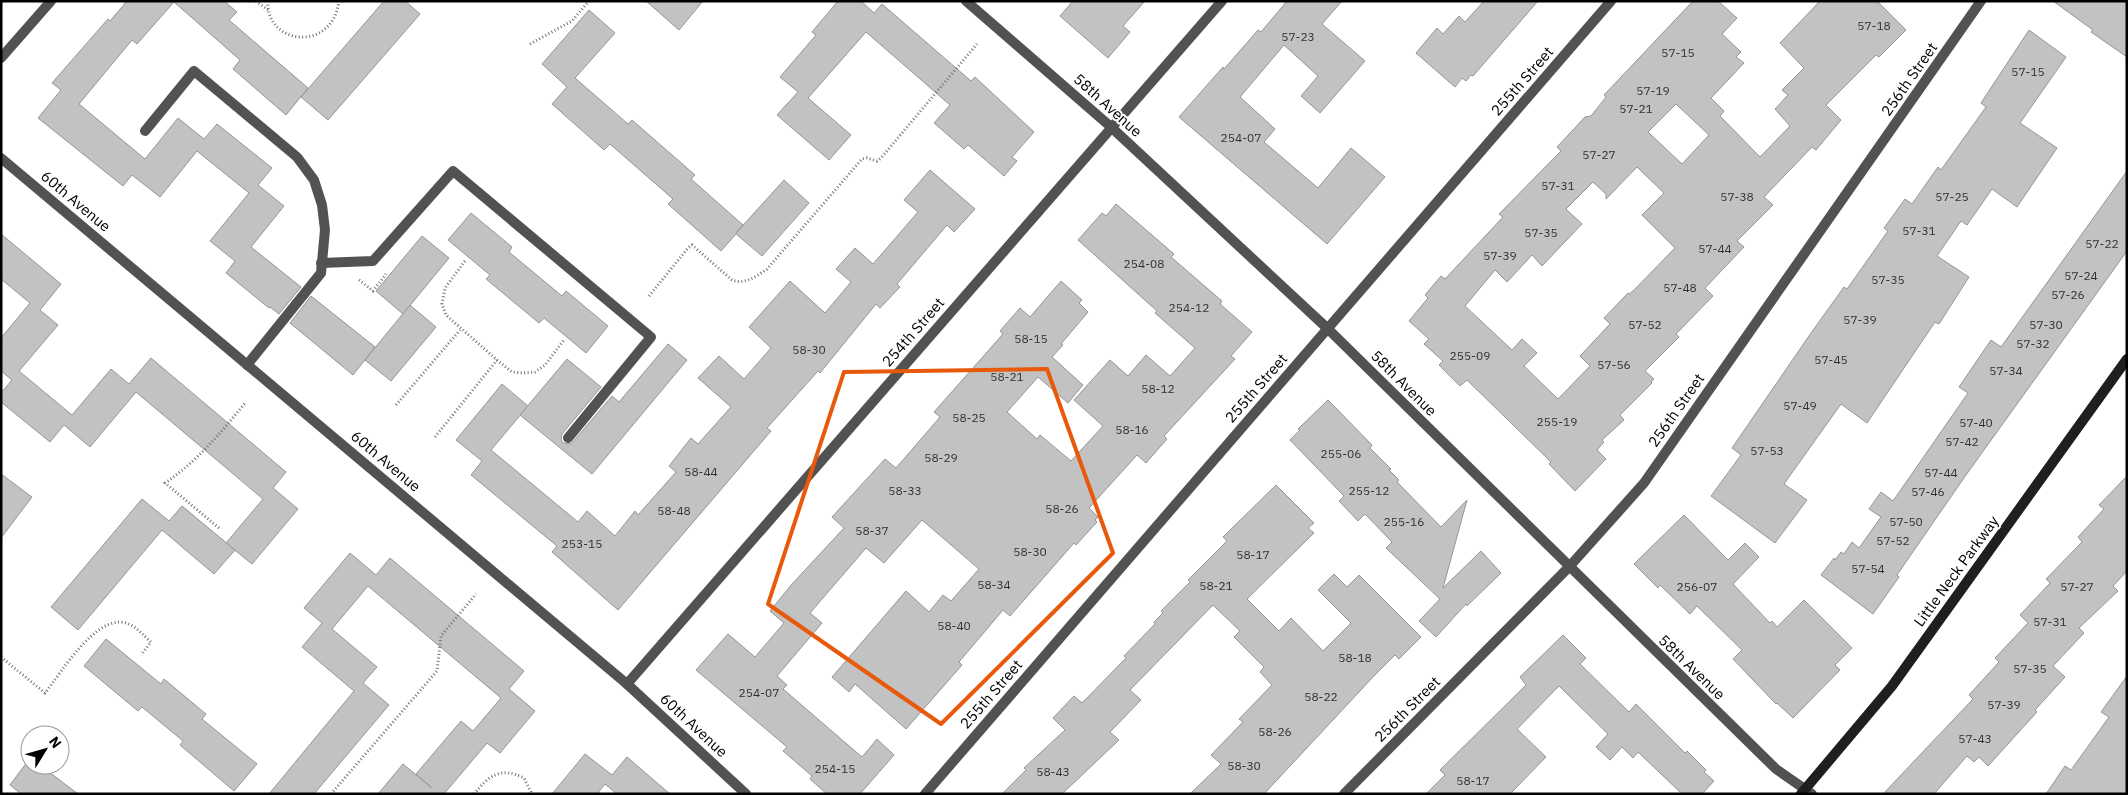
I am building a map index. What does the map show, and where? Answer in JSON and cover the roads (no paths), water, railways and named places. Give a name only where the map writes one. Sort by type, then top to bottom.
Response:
[{"type":"main road","name":"Little Neck Parkway","points":[[1806,792],[1892,686],[2127,359]]},
{"type":"street","points":[[1,58],[51,1]]},
{"type":"street","name":"58th Avenue","points":[[966,1],[1111,127],[1328,328],[1776,769],[1806,792]]},
{"type":"street","name":"254th Street","points":[[627,684],[1222,1]]},
{"type":"street","name":"255th Street","points":[[925,794],[1611,1]]},
{"type":"street","name":"256th Street","points":[[1344,794],[1569,567],[1644,483],[1981,1]]},
{"type":"street","points":[[145,131],[194,71],[297,157],[314,180],[322,205],[324,230],[321,273],[247,365]]},
{"type":"street","name":"60th Avenue","points":[[1,158],[627,684],[746,794]]},
{"type":"street","points":[[321,263],[373,261],[453,171],[651,337],[568,438]]}]
